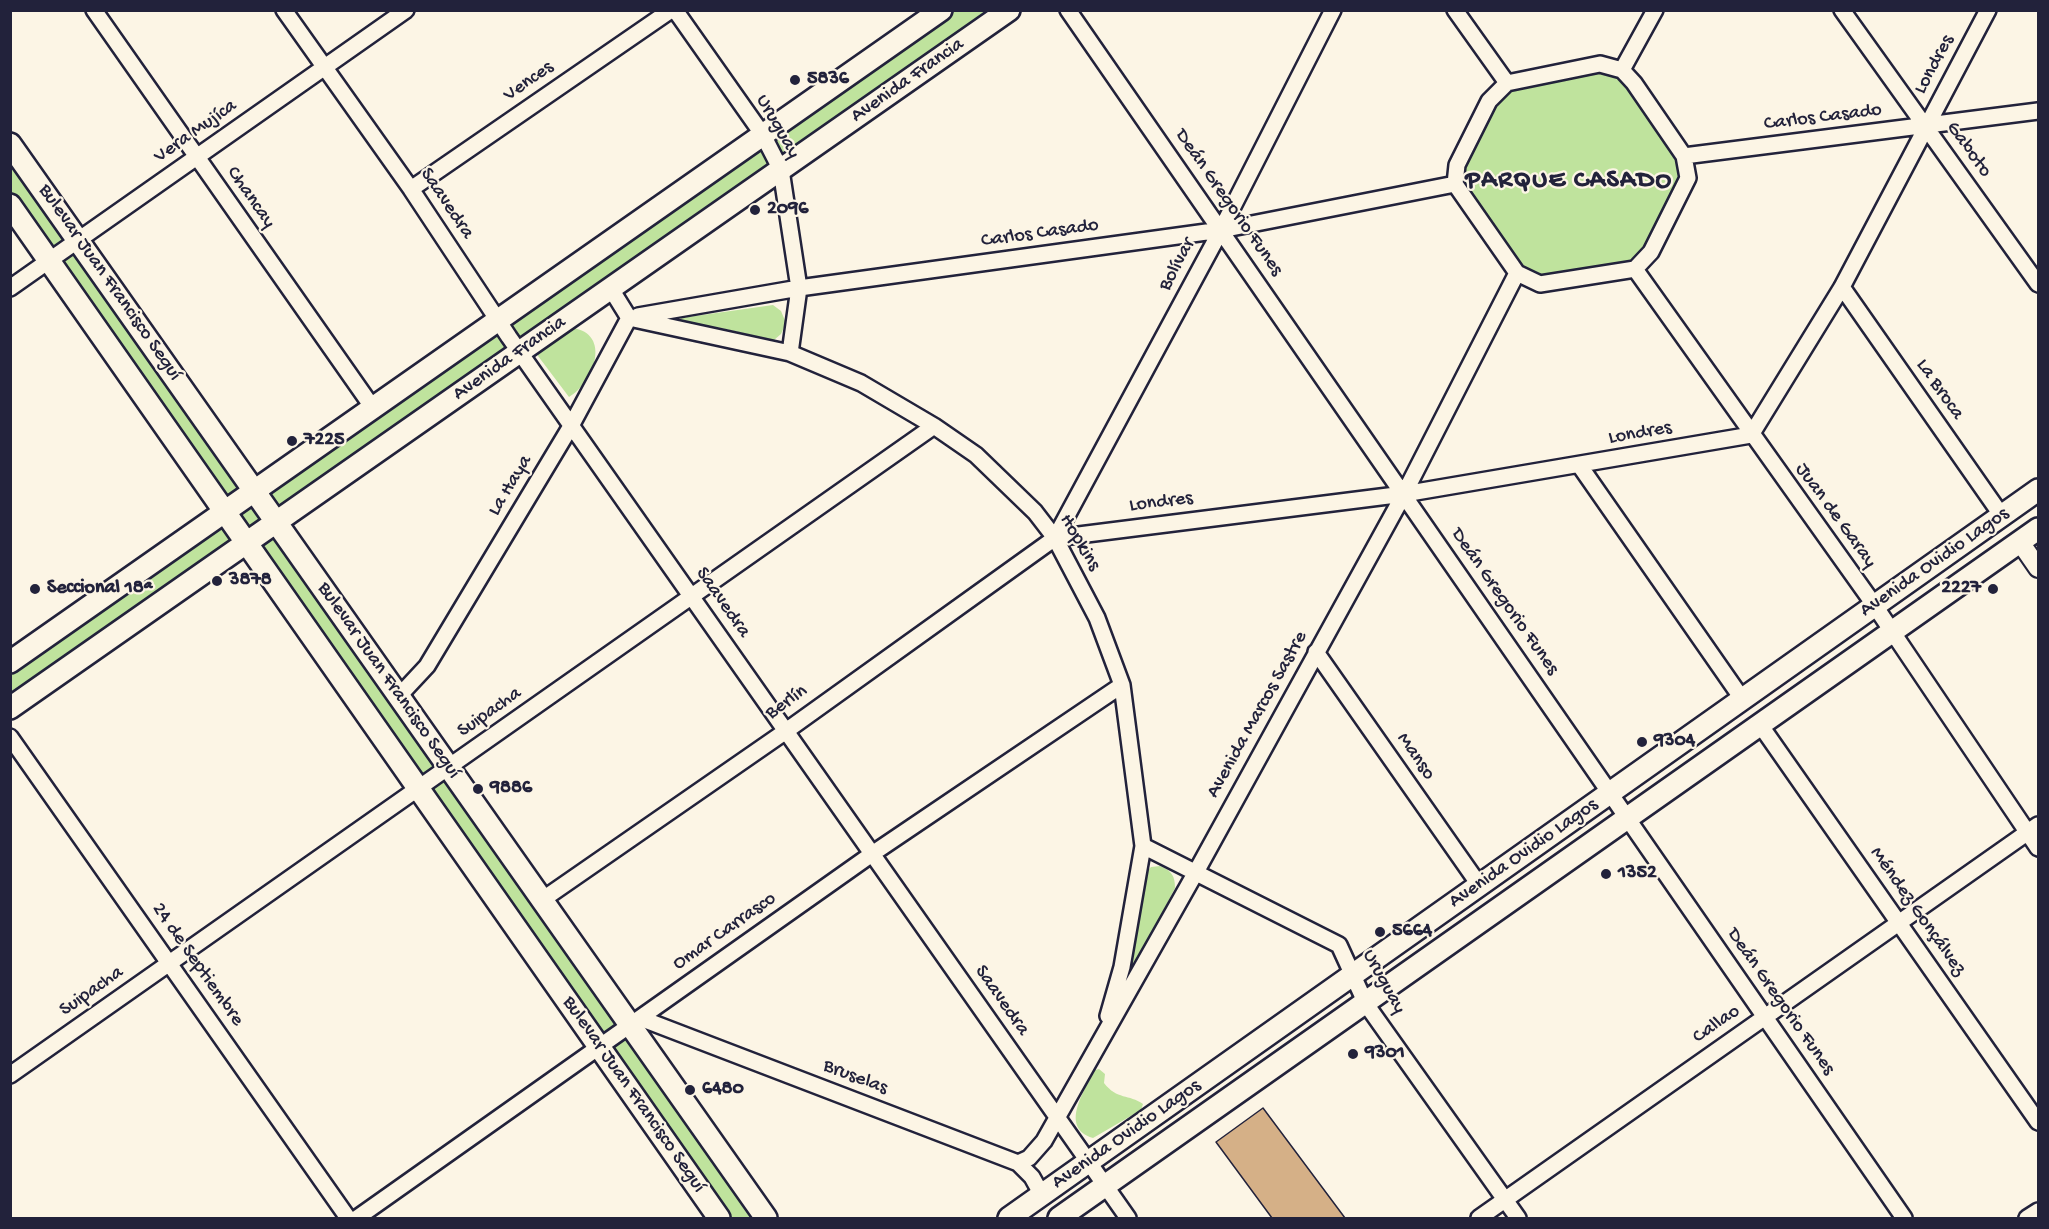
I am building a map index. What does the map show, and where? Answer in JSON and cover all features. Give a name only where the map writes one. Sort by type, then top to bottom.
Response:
[{"type":"main road","name":"Avenida Francia","points":[[10,662],[941,10]]},
{"type":"main road","name":"Avenida Francia","points":[[10,708],[1009,10]]},
{"type":"main road","name":"Bulevar Juan Francisco Seguí","points":[[10,144],[542,900],[635,1022],[766,1218]]},
{"type":"main road","name":"Bulevar Juan Francisco Seguí","points":[[10,205],[719,1218]]},
{"type":"main road","name":"Avenida Ovidio Lagos","points":[[1009,1218],[2038,490]]},
{"type":"main road","points":[[2002,516],[2020,542]]},
{"type":"main road","name":"Avenida Ovidio Lagos","points":[[1059,1218],[2038,529]]},
{"type":"street","name":"Chancay","points":[[94,10],[373,408]]},
{"type":"street","name":"Saavedra","points":[[284,10],[411,189],[499,318],[519,352],[1128,1218]]},
{"type":"street","name":"Vera Mujíca","points":[[10,288],[406,10]]},
{"type":"street","name":"Uruguay","points":[[673,10],[763,135],[781,170],[799,288],[790,353]]},
{"type":"street","name":"Vences","points":[[411,189],[673,10]]},
{"type":"street","name":"Deán Gregorio Funes","points":[[1068,10],[1904,1218]]},
{"type":"street","name":"Bolívar","points":[[1055,538],[1221,230],[1333,10]]},
{"type":"street","points":[[1455,10],[1507,83]]},
{"type":"street","points":[[1622,69],[1654,10]]},
{"type":"street","name":"Gaboto","points":[[1842,10],[2038,284]]},
{"type":"street","name":"Londres","points":[[1055,538],[1404,494],[1580,466],[1751,435],[1842,287],[1988,10]]},
{"type":"street","points":[[1600,64],[1622,69],[1684,156],[1688,178],[1651,252],[1635,269],[1540,284],[1517,273],[1455,184],[1457,165],[1490,101],[1507,83],[1600,64]]},
{"type":"street","name":"Carlos Casado","points":[[1684,156],[2038,111]]},
{"type":"street","name":"Carlos Casado","points":[[629,318],[799,288],[1221,230],[1455,184]]},
{"type":"street","name":"Juan de Garay","points":[[1635,269],[2033,829],[2038,848]]},
{"type":"street","name":"Avenida Marcos Sastre","points":[[1018,1163],[1029,1158],[1044,1142],[1196,872],[1404,494],[1517,273]]},
{"type":"street","name":"La Broca","points":[[1842,287],[2002,516]]},
{"type":"street","points":[[610,289],[629,318]]},
{"type":"street","name":"Hopkins","points":[[629,318],[790,353],[861,383],[934,426],[976,455],[1035,512],[1055,538],[1096,618],[1122,686],[1143,846],[1122,967],[1100,1041]]},
{"type":"street","name":"La Haya","points":[[399,696],[427,666],[571,426],[629,318]]},
{"type":"street","name":"Suipacha","points":[[10,1075],[934,426]]},
{"type":"street","points":[[1580,466],[1743,699]]},
{"type":"street","name":"Berlín","points":[[542,900],[786,731],[1055,538]]},
{"type":"street","points":[[2020,542],[2038,568]]},
{"type":"street","name":"Manso","points":[[1316,652],[1480,886]]},
{"type":"street","name":"Omar Carrasco","points":[[357,1218],[872,854],[1122,686]]},
{"type":"street","name":"Méndez Gonçálvez","points":[[1761,726],[2038,1122]]},
{"type":"street","name":"24 de Septiembre","points":[[10,737],[348,1218]]},
{"type":"street","name":"Callao","points":[[1479,1218],[2033,829]]},
{"type":"street","name":"Uruguay","points":[[1143,846],[1340,945],[1366,1004],[1518,1218]]},
{"type":"street","name":"Bruselas","points":[[635,1022],[1018,1163],[1032,1177],[1042,1195]]},
{"type":"street","points":[[2027,1218],[2038,1210]]},
{"type":"green space","points":[[941,11],[1009,11],[277,522],[766,1218],[719,1218],[247,543],[11,708],[11,662],[225,512],[11,205],[10,144],[255,491]]},
{"type":"green space","points":[[1600,64],[1634,83],[1688,178],[1635,269],[1540,284],[1517,273],[1455,184],[1457,165],[1507,83]]},
{"type":"green space","points":[[773,305],[781,311],[786,323],[781,334],[774,340],[716,327],[681,324],[681,318]]},
{"type":"green space","points":[[572,328],[584,332],[592,339],[595,359],[586,381],[569,397],[538,356],[538,349]]},
{"type":"green space","points":[[1160,866],[1172,874],[1175,888],[1135,965],[1132,965],[1146,872],[1151,867]]},
{"type":"green space","points":[[1099,1069],[1105,1074],[1104,1083],[1114,1092],[1143,1104],[1141,1110],[1093,1138],[1083,1133],[1077,1126],[1076,1118],[1077,1108],[1085,1088],[1095,1070]]},
{"type":"building","points":[[1263,1108],[1345,1218],[1272,1218],[1216,1142]]},
{"type":"place","name":"5836","points":[[795,80]]},
{"type":"place","name":"2096","points":[[755,210]]},
{"type":"place","name":"7225","points":[[292,441]]},
{"type":"place","name":"3878","points":[[217,581]]},
{"type":"place","name":"Seccional 18ª","points":[[35,589]]},
{"type":"place","name":"2227","points":[[1993,589]]},
{"type":"place","name":"9304","points":[[1642,742]]},
{"type":"place","name":"9886","points":[[478,789]]},
{"type":"place","name":"1352","points":[[1606,874]]},
{"type":"place","name":"5664","points":[[1380,932]]},
{"type":"place","name":"9301","points":[[1353,1054]]},
{"type":"place","name":"6480","points":[[690,1090]]},
{"type":"district","name":"PARQUE CASADO","points":[[1569,182]]}]
